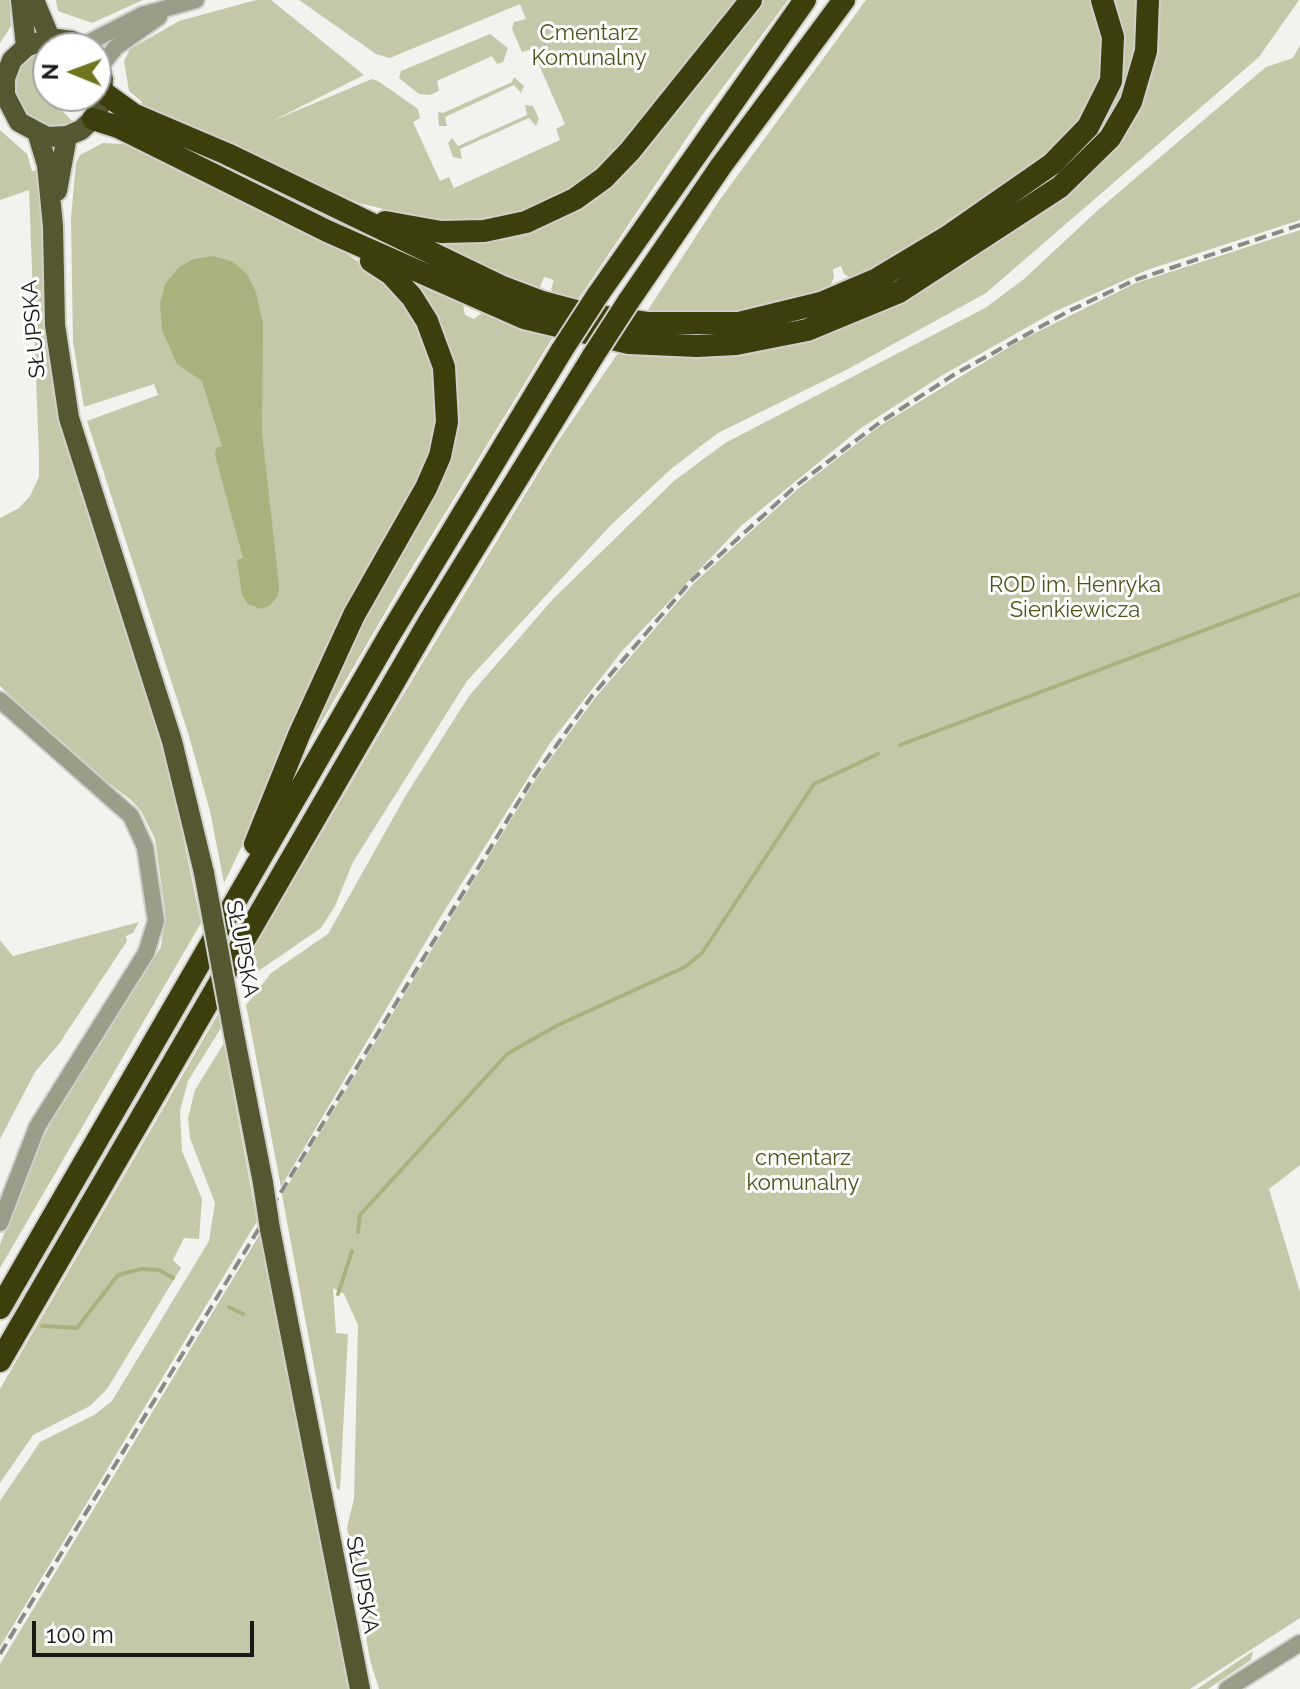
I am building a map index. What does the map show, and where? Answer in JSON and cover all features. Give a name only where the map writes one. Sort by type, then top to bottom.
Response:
[{"type":"highway","points":[[353,214],[459,233],[526,222],[575,199],[604,178],[630,151],[751,0]]},
{"type":"highway","points":[[0,1308],[232,904],[562,350],[805,0]]},
{"type":"highway","points":[[0,1361],[430,620],[593,356],[628,302],[844,0]]},
{"type":"highway","points":[[803,54],[855,0]]},
{"type":"highway","points":[[112,99],[133,114],[227,154],[500,286],[542,302],[591,315],[647,323],[717,324],[791,312],[850,292],[961,228],[1072,147],[1103,103],[1111,81],[1113,37],[1102,0]]},
{"type":"highway","points":[[93,119],[118,127],[327,231],[524,318],[599,338],[697,346],[749,342],[807,330],[854,313],[911,285],[1060,187],[1088,163],[1110,138],[1131,102],[1146,51],[1148,0]]},
{"type":"highway","points":[[232,904],[279,782],[336,655],[375,576],[426,488],[440,456],[447,422],[444,367],[436,340],[412,297],[391,274],[327,231]]},
{"type":"main road","points":[[21,0],[26,47]]},
{"type":"main road","points":[[34,0],[47,32]]},
{"type":"main road","points":[[32,45],[12,60],[3,79],[4,104],[19,122],[38,135],[67,136],[93,119],[96,112]]},
{"type":"main road","name":"SŁUPSKA","points":[[38,135],[45,152],[53,226],[55,325],[69,418],[176,756],[204,873],[360,1689]]},
{"type":"main road","name":"SŁUPSKA","points":[[53,226],[67,136]]},
{"type":"street","points":[[112,44],[189,2]]},
{"type":"street","points":[[112,39],[142,15],[189,2]]},
{"type":"street","points":[[0,700],[131,816],[145,847],[156,921],[146,953],[37,1127],[0,1223]]},
{"type":"street","points":[[1227,1689],[1300,1643]]},
{"type":"green space","points":[[0,0],[16,0],[17,11],[10,14],[11,26],[0,43]]},
{"type":"green space","points":[[56,0],[143,0],[92,23],[58,11]]},
{"type":"green space","name":"Cmentarz Komunalny","points":[[256,0],[271,0],[364,75],[272,121],[372,79],[378,81],[418,109],[420,118],[413,122],[440,181],[449,177],[454,188],[560,140],[556,129],[565,124],[532,49],[522,52],[512,29],[514,22],[526,19],[520,4],[390,58],[376,54],[299,0],[740,0],[623,149],[584,181],[547,204],[485,222],[436,222],[359,203],[140,109],[142,102],[129,91],[124,61],[130,49],[179,21]]},
{"type":"green space","points":[[761,0],[788,0],[703,114],[575,304],[555,297],[551,289],[554,280],[544,277],[540,287],[532,290],[406,234],[557,217]]},
{"type":"green space","points":[[866,0],[1093,0],[1103,29],[1103,71],[1091,104],[1058,149],[903,255],[851,278],[844,274],[841,266],[833,269],[834,277],[829,290],[741,314],[644,316],[721,198]]},
{"type":"green space","points":[[1114,0],[1141,0],[1138,55],[1112,123],[1073,167],[893,286],[828,315],[721,337],[630,336],[634,330],[802,316],[1097,132],[1118,87],[1120,23]]},
{"type":"green space","points":[[1157,0],[1299,0],[1259,57],[986,293],[848,369],[718,433],[671,469],[610,526],[467,681],[353,862],[335,906],[321,928],[254,974],[243,988],[240,972],[392,713],[554,447],[620,350],[811,337],[1071,190],[1107,157],[1141,102],[1157,40]]},
{"type":"green space","points":[[490,34],[508,48],[503,62],[497,64],[492,56],[437,81],[439,91],[430,95],[419,94],[399,78],[401,71]]},
{"type":"green space","points":[[1300,45],[1300,220],[1147,270],[1054,312],[941,376],[861,428],[742,525],[622,651],[550,743],[438,921],[281,1187],[246,1005],[271,973],[328,934],[406,795],[469,696],[553,599],[674,481],[725,443],[985,308],[1024,279],[1098,210],[1266,67],[1293,58]]},
{"type":"green space","points":[[32,55],[32,112],[63,112],[73,122],[50,127],[37,123],[25,114],[16,98],[18,68]]},
{"type":"green space","points":[[514,77],[524,86],[521,93],[514,85],[445,117],[447,126],[439,126],[438,112],[443,113],[512,82]]},
{"type":"green space","points":[[525,105],[533,106],[539,119],[536,126],[529,118],[460,149],[462,159],[453,157],[448,143],[452,138],[458,146],[527,115]]},
{"type":"green space","points":[[0,130],[27,154],[32,171],[40,170],[46,326],[54,393],[80,492],[164,746],[201,923],[0,1268],[0,1245],[32,1157],[71,1087],[161,947],[165,911],[155,839],[141,811],[74,757],[0,686],[0,518],[19,508],[30,496],[39,477],[39,456],[29,190],[0,200]]},
{"type":"green space","points":[[127,137],[205,183],[338,248],[378,275],[400,297],[431,349],[440,404],[431,457],[224,883],[210,811],[189,736],[87,421],[158,395],[154,384],[84,407],[73,342],[71,218],[76,163],[80,155],[103,143],[122,144]]},
{"type":"green space","name":"cmentarz komunalny","points":[[1300,230],[1300,1165],[1269,1189],[1300,1292],[1300,1618],[1190,1689],[379,1689],[370,1660],[347,1527],[354,1499],[358,1325],[344,1294],[333,1288],[336,1333],[348,1334],[340,1490],[337,1489],[282,1195],[535,780],[595,698],[694,583],[799,488],[881,425],[1021,340],[1136,283]]},
{"type":"green space","points":[[397,269],[462,300],[465,315],[474,319],[485,311],[553,337],[400,587],[300,759],[457,407],[454,373]]},
{"type":"green space","points":[[139,922],[133,933],[126,936],[127,941],[59,1044],[35,1072],[0,1139],[0,940],[13,956]]},
{"type":"green space","points":[[218,1014],[221,1028],[188,1081],[180,1111],[182,1151],[202,1199],[199,1239],[184,1238],[173,1260],[181,1268],[107,1389],[90,1406],[33,1435],[0,1483],[0,1389]]},
{"type":"green space","points":[[224,1043],[257,1221],[0,1647],[0,1501],[40,1442],[94,1415],[112,1401],[209,1241],[215,1203],[190,1138],[188,1118],[195,1090]]},
{"type":"green space","points":[[260,1234],[352,1689],[0,1689],[0,1664]]},
{"type":"green space","points":[[1253,1651],[1251,1660],[1208,1689],[1197,1689]]},
{"type":"shaded area","points":[[213,256],[233,262],[247,274],[256,292],[263,324],[262,433],[279,585],[278,596],[269,606],[261,609],[248,604],[242,595],[237,560],[243,558],[215,455],[216,448],[222,446],[202,381],[177,364],[162,330],[160,304],[165,284],[179,267],[194,259]]},
{"type":"waterway","points":[[900,745],[1300,594]]},
{"type":"waterway","points":[[358,1232],[360,1215],[507,1054],[558,1025],[685,967],[702,953],[814,784],[878,754]]},
{"type":"waterway","points":[[338,1294],[352,1251]]},
{"type":"waterway","points":[[42,1326],[77,1328],[118,1275],[141,1269],[159,1270],[173,1278]]},
{"type":"waterway","points":[[229,1307],[243,1314]]},
{"type":"railway","points":[[0,1654],[533,778],[592,696],[691,581],[797,485],[879,423],[955,374],[1069,311],[1135,280],[1300,225]]},
{"type":"park label","name":"ROD im. Henryka Sienkiewicza","points":[[1075,598]]}]
